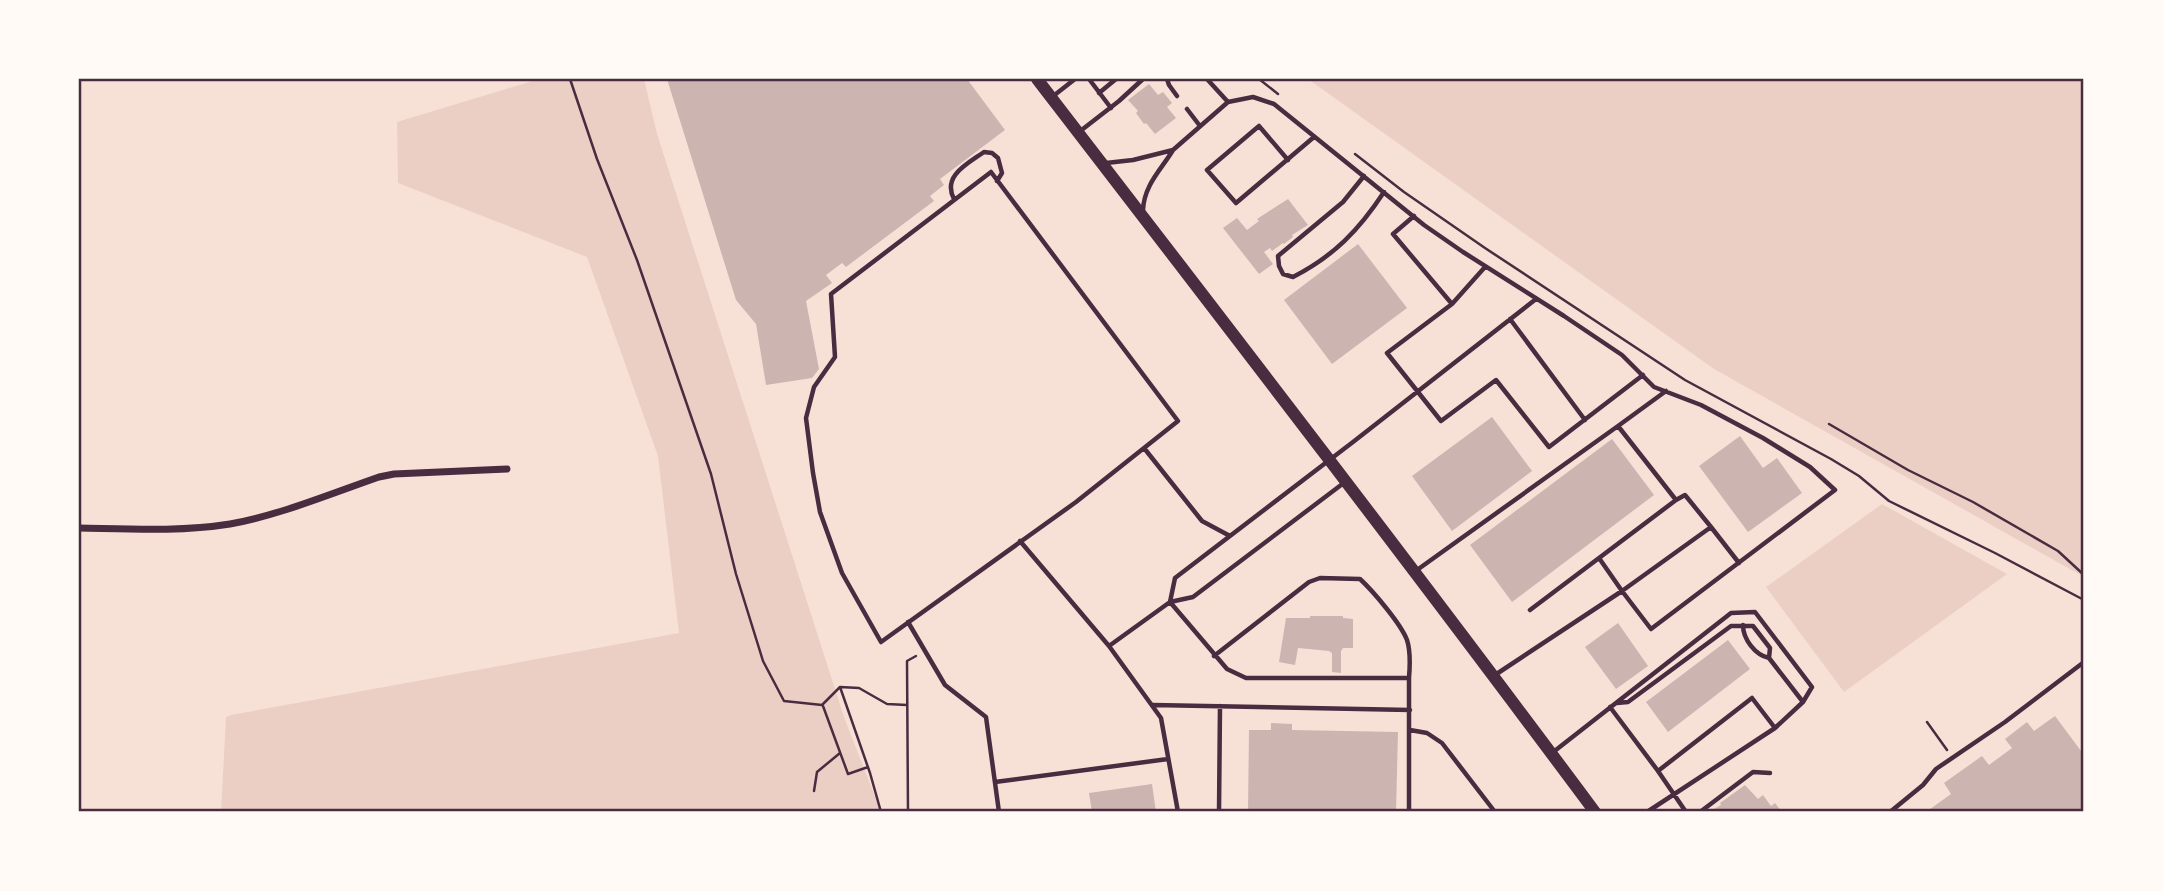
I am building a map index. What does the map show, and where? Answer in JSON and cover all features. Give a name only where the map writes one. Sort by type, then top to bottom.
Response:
[{"type":"main road","points":[[1037,79],[1595,812]]},
{"type":"street","points":[[79,528],[206,527],[255,518],[394,474],[507,469]]},
{"type":"lane","points":[[1051,97],[1075,79]]},
{"type":"lane","points":[[1088,79],[1111,108]]},
{"type":"lane","points":[[1100,93],[1116,79]]},
{"type":"lane","points":[[1078,133],[1143,79]]},
{"type":"lane","points":[[1167,79],[1168,85],[1177,96]]},
{"type":"lane","points":[[1208,79],[1228,102]]},
{"type":"lane","points":[[1143,218],[1143,199],[1150,182],[1173,150],[1200,126],[1228,102],[1253,97],[1274,104],[1414,216],[1485,267],[1622,355],[1654,387],[1701,405],[1763,438],[1810,467],[1835,490],[1651,629],[1598,558]]},
{"type":"lane","points":[[1187,109],[1200,126]]},
{"type":"lane","points":[[1288,160],[1259,126],[1208,170],[1236,204],[1288,160],[1314,137]]},
{"type":"lane","points":[[1101,163],[1133,160],[1173,150]]},
{"type":"lane","points":[[954,200],[950,192],[956,172],[984,152],[992,153],[1000,163],[1002,173],[997,181]]},
{"type":"lane","points":[[990,172],[997,181],[1178,421],[1076,502],[881,642],[842,573],[820,512],[806,418],[814,387],[835,357],[831,294],[990,172]]},
{"type":"lane","points":[[1364,176],[1343,202],[1278,256],[1283,274],[1293,277],[1308,269],[1347,239],[1363,223],[1384,192]]},
{"type":"lane","points":[[1414,216],[1393,234],[1452,304]]},
{"type":"lane","points":[[1485,267],[1452,304],[1387,353],[1441,421],[1496,380],[1549,447],[1643,375]]},
{"type":"lane","points":[[1170,601],[1175,578],[1536,299]]},
{"type":"lane","points":[[1510,319],[1585,420]]},
{"type":"lane","points":[[1414,572],[1666,391]]},
{"type":"lane","points":[[1618,426],[1676,500]]},
{"type":"lane","points":[[1144,448],[1202,521],[1230,536]]},
{"type":"lane","points":[[1109,646],[1170,601],[1193,597],[1346,482]]},
{"type":"lane","points":[[1530,610],[1685,495],[1739,563]]},
{"type":"lane","points":[[1493,676],[1622,591],[1711,527]]},
{"type":"lane","points":[[1020,541],[1109,646],[1161,718],[1178,812]]},
{"type":"lane","points":[[1214,656],[1309,582],[1320,578],[1360,579],[1373,592],[1406,638],[1410,651],[1409,812]]},
{"type":"lane","points":[[1170,601],[1214,656],[1227,669],[1246,678],[1409,678]]},
{"type":"lane","points":[[1551,754],[1731,613],[1755,612],[1812,687],[1803,702],[1775,728],[1647,812]]},
{"type":"lane","points":[[908,622],[945,685],[986,717],[999,812]]},
{"type":"lane","points":[[1743,625],[1743,635],[1760,656],[1769,658],[1803,702]]},
{"type":"lane","points":[[1615,703],[1628,702],[1731,626],[1752,626],[1770,648],[1769,658]]},
{"type":"lane","points":[[1890,812],[1923,785],[1936,769],[2005,722],[2084,662]]},
{"type":"lane","points":[[1658,771],[1752,698],[1775,728]]},
{"type":"lane","points":[[1152,705],[1410,710]]},
{"type":"lane","points":[[1219,812],[1220,706]]},
{"type":"lane","points":[[1610,708],[1686,812]]},
{"type":"lane","points":[[1410,730],[1427,733],[1442,743],[1495,812]]},
{"type":"lane","points":[[995,782],[1168,759]]},
{"type":"lane","points":[[1700,812],[1753,772],[1770,773]]},
{"type":"path","points":[[570,79],[597,159],[637,260],[711,474],[736,574],[763,661],[784,701],[822,705],[840,687],[859,688],[887,704],[907,705]]},
{"type":"path","points":[[1259,79],[1280,95]]},
{"type":"path","points":[[1355,154],[1404,192],[1685,380],[1859,476],[1889,501],[2084,600]]},
{"type":"path","points":[[1736,412],[1739,408]]},
{"type":"path","points":[[1829,424],[2058,551],[2084,575]]},
{"type":"path","points":[[908,812],[907,661],[924,650]]},
{"type":"path","points":[[840,687],[881,812]]},
{"type":"path","points":[[822,705],[848,774],[868,767]]},
{"type":"path","points":[[1927,722],[1947,750]]},
{"type":"path","points":[[814,791],[817,772],[840,754]]},
{"type":"shaded area","points":[[539,79],[644,79],[657,134],[844,717],[881,812],[221,812],[226,717],[231,715],[679,633],[658,456],[587,257],[398,183],[397,122]]},
{"type":"shaded area","points":[[1308,79],[2084,79],[2084,577],[1714,369]]},
{"type":"shaded area","points":[[1882,504],[2007,574],[1844,692],[1766,587]]},
{"type":"building","points":[[667,79],[967,79],[1005,130],[940,179],[944,185],[930,196],[934,201],[846,267],[842,263],[826,275],[832,283],[806,301],[819,369],[812,378],[766,385],[756,324],[736,300]]},
{"type":"building","points":[[1149,84],[1158,95],[1163,92],[1172,103],[1167,107],[1176,118],[1155,134],[1144,124],[1136,113],[1138,111],[1128,100]]},
{"type":"building","points":[[1288,199],[1308,225],[1284,244],[1264,252],[1273,264],[1259,274],[1223,228],[1237,218],[1247,230],[1259,221],[1257,219]]},
{"type":"building","points":[[1358,244],[1407,308],[1332,364],[1284,300]]},
{"type":"building","points":[[1492,417],[1532,471],[1452,531],[1412,476]]},
{"type":"building","points":[[1740,436],[1763,468],[1777,458],[1802,493],[1748,532],[1699,466]]},
{"type":"building","points":[[1612,439],[1654,495],[1512,602],[1470,545]]},
{"type":"building","points":[[1343,616],[1353,619],[1353,648],[1343,648],[1341,651],[1341,673],[1332,672],[1332,653],[1329,651],[1298,648],[1295,665],[1279,662],[1286,618]]},
{"type":"building","points":[[1618,623],[1648,666],[1616,689],[1585,647]]},
{"type":"building","points":[[1728,640],[1750,669],[1668,732],[1646,702]]},
{"type":"building","points":[[2055,716],[2084,755],[2084,812],[1926,812],[1951,794],[1944,783],[1982,756],[1989,765],[2012,748],[2005,739],[2027,722],[2034,731]]},
{"type":"building","points":[[1271,723],[1292,724],[1292,730],[1398,732],[1396,812],[1248,812],[1249,730],[1271,730]]},
{"type":"building","points":[[1152,784],[1156,812],[1092,812],[1089,793]]},
{"type":"building","points":[[1745,785],[1758,799],[1763,795],[1771,806],[1775,803],[1782,812],[1717,812],[1714,809]]}]
